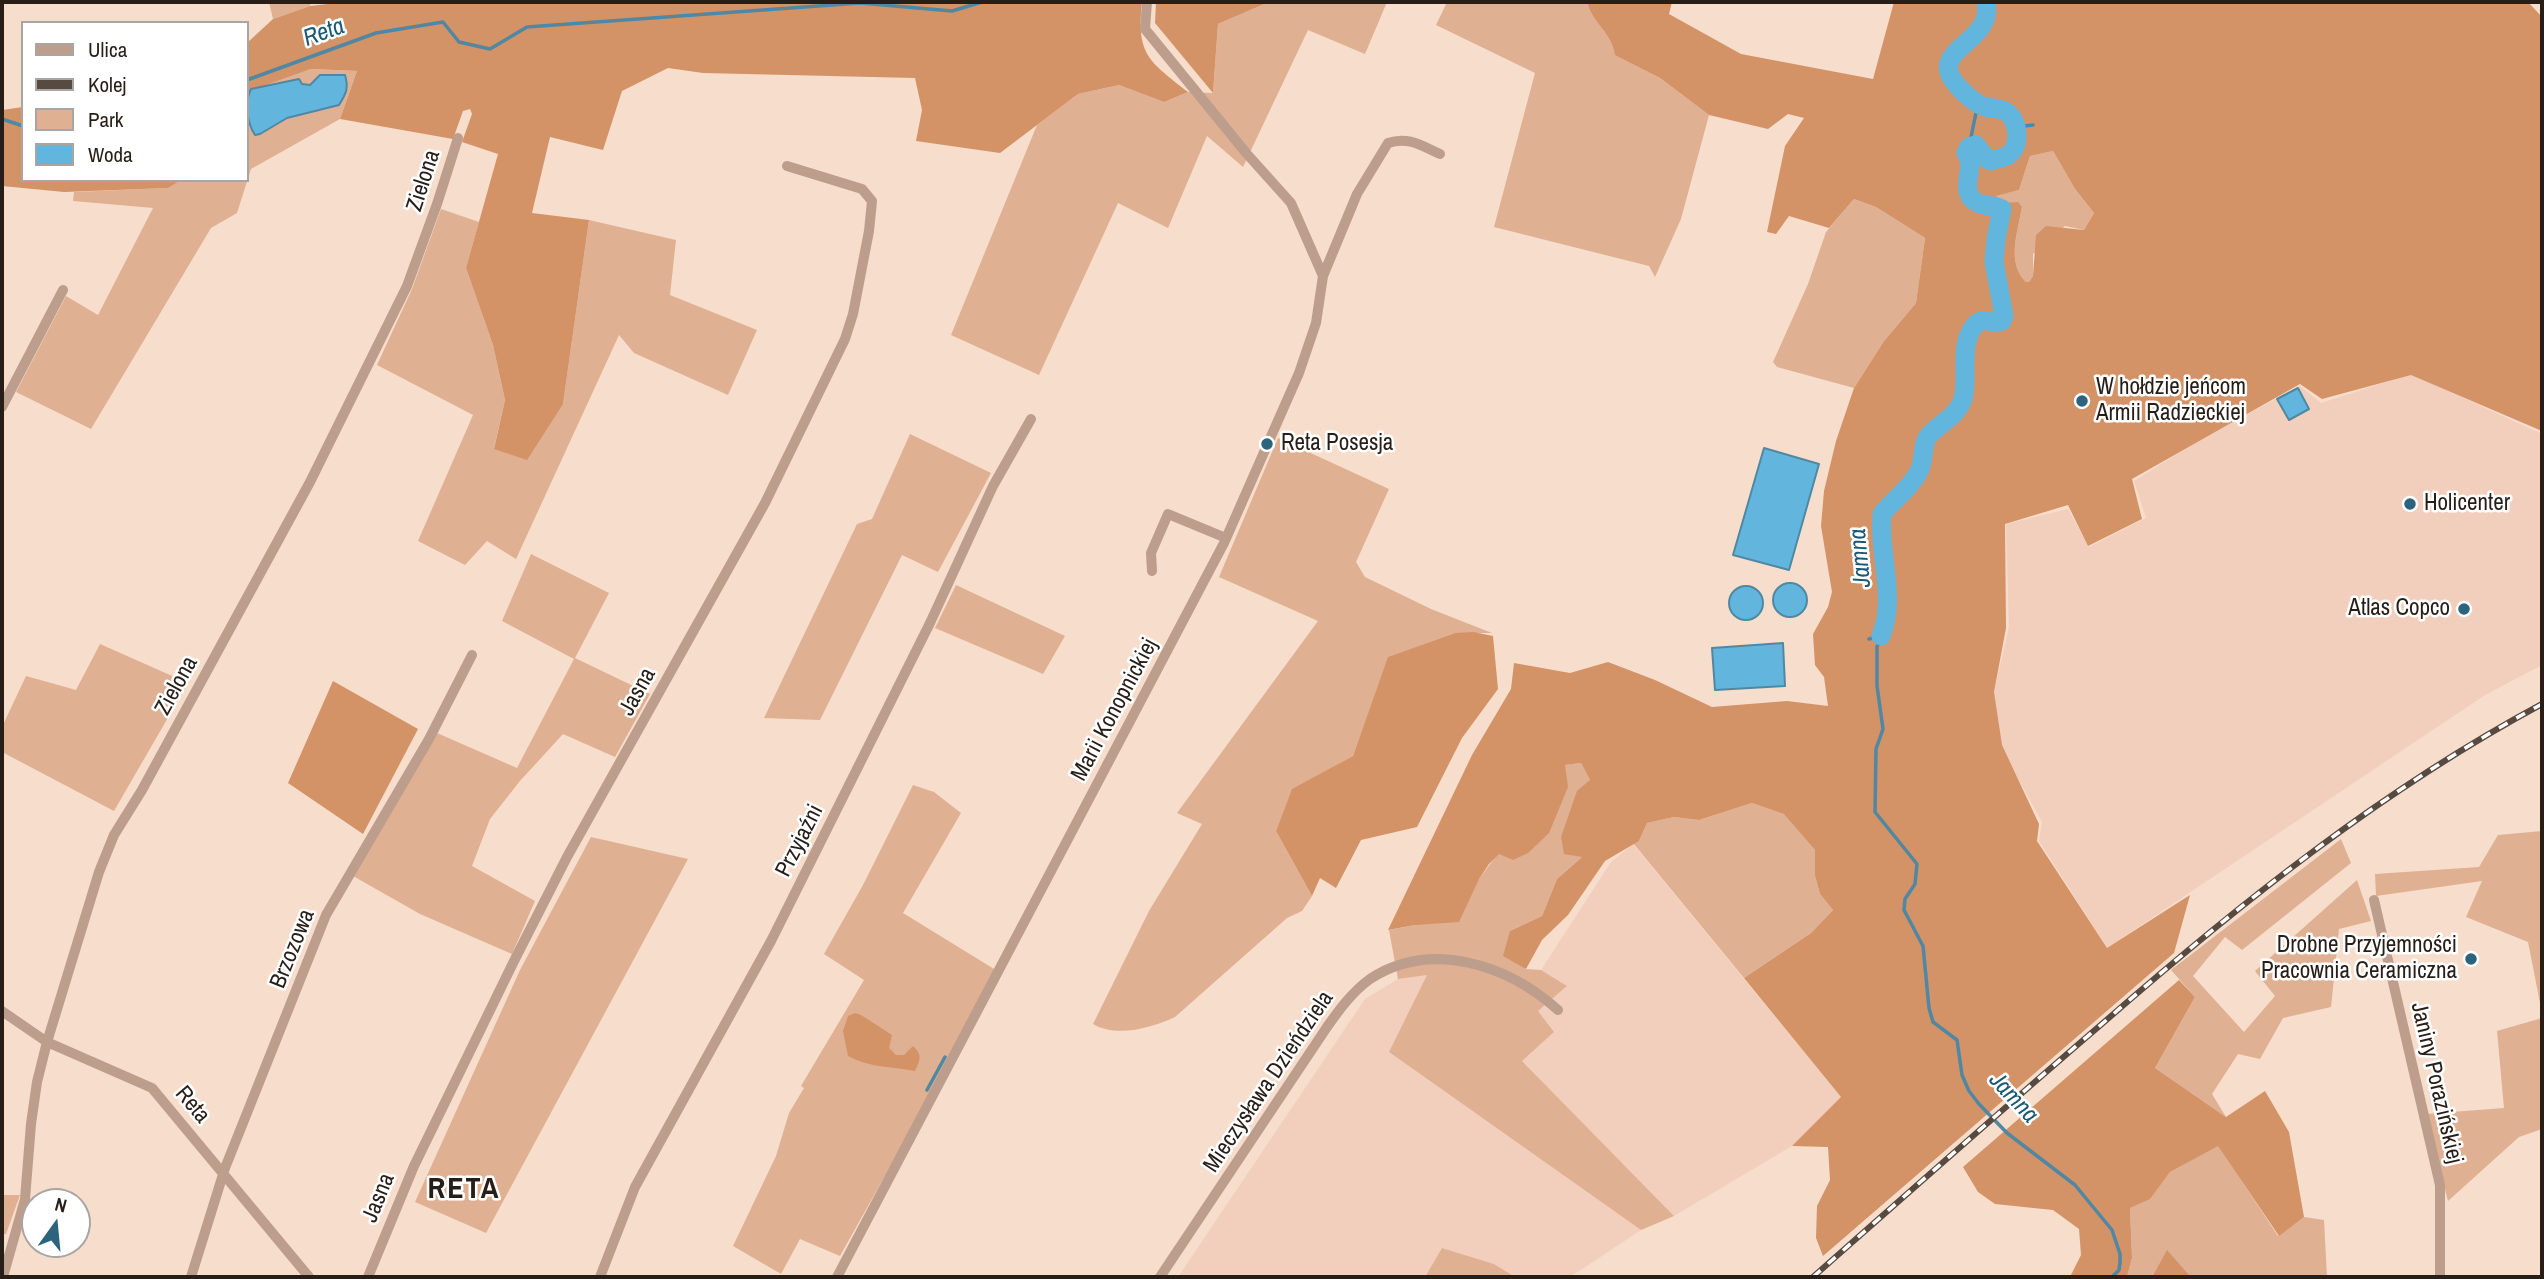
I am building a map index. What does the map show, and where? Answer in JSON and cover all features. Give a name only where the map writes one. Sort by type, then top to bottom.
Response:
[{"type":"street","points":[[1147,2],[1145,29],[1247,154],[1291,203],[1323,276]]},
{"type":"street","name":"Zielona","points":[[3,1277],[25,1199],[33,1114],[47,1042],[99,872],[114,835],[142,790],[303,494],[407,286],[433,218],[458,138]]},
{"type":"street","name":"Marii Konopnickiej","points":[[837,1277],[1226,538],[1299,373],[1316,323],[1323,276],[1357,194],[1388,142],[1410,140],[1440,154]]},
{"type":"street","name":"Jasna","points":[[368,1277],[414,1166],[567,857],[759,514],[845,339],[867,245],[872,201],[862,189],[787,166]]},
{"type":"street","points":[[2,407],[63,290]]},
{"type":"street","name":"Przyjaźni","points":[[600,1277],[635,1187],[771,941],[930,623],[993,486],[1031,419]]},
{"type":"street","points":[[1152,570],[1151,553],[1168,514],[1226,538]]},
{"type":"street","name":"Brzozowa","points":[[191,1277],[223,1173],[326,915],[429,738],[471,655]]},
{"type":"street","name":"Janiny Porazińskiej","points":[[2374,900],[2440,1185],[2440,1277]]},
{"type":"street","name":"Mieczysława Dzieńdziela","points":[[1160,1277],[1326,1027],[1344,1003],[1369,980],[1393,967],[1424,960],[1454,959],[1481,964],[1507,975],[1544,997],[1558,1010]]},
{"type":"street","name":"Reta","points":[[2,1011],[47,1042],[152,1088],[309,1277]]},
{"type":"shaded area","points":[[345,2],[1142,2],[1141,34],[1148,55],[1188,92],[1164,102],[1119,85],[1078,94],[1000,153],[916,141],[922,110],[915,78],[703,73],[668,68],[622,91],[603,150],[550,137],[532,213],[589,220],[563,404],[527,460],[494,449],[505,400],[493,345],[466,268],[498,154],[462,142],[472,114],[470,109],[463,111],[453,139],[340,119],[357,71],[311,69],[248,92],[248,42],[273,19],[310,6]]},
{"type":"shaded area","points":[[1156,2],[1269,2],[1218,24],[1213,93],[1155,23]]},
{"type":"shaded area","points":[[1587,2],[1672,2],[1669,14],[1741,54],[1873,79],[1894,2],[2528,2],[2542,17],[2542,431],[2411,375],[2322,399],[2300,384],[2132,479],[2142,519],[2088,546],[2068,505],[2005,524],[2006,628],[1994,692],[2002,745],[2039,824],[2037,841],[2107,948],[2190,895],[2174,953],[1823,1256],[1816,1238],[1817,1206],[1830,1180],[1828,1147],[1792,1146],[1841,1097],[1744,978],[1811,933],[1833,910],[1820,894],[1815,876],[1815,850],[1784,814],[1752,803],[1699,820],[1674,817],[1647,823],[1639,841],[1605,861],[1568,915],[1542,940],[1526,969],[1503,956],[1510,931],[1542,916],[1557,879],[1582,857],[1564,854],[1561,837],[1577,791],[1590,780],[1581,763],[1565,765],[1568,787],[1549,833],[1528,853],[1513,860],[1499,854],[1479,879],[1459,922],[1388,930],[1472,755],[1511,689],[1514,663],[1570,673],[1608,662],[1655,680],[1712,707],[1787,701],[1828,706],[1824,677],[1815,665],[1813,634],[1828,607],[1832,592],[1821,526],[1824,491],[1836,441],[1854,388],[1884,341],[1916,303],[1925,238],[1876,207],[1854,199],[1829,228],[1789,216],[1776,234],[1767,232],[1785,146],[1804,118],[1788,114],[1768,129],[1709,115],[1660,78],[1615,55],[1610,40]],"holes":[[[2053,151],[2075,189],[2094,213],[2084,230],[2046,226],[2036,235],[2033,276],[2026,282],[2016,266],[2015,256],[2022,207],[2018,202],[2004,203],[1996,196],[2019,190],[2030,156]]]},
{"type":"shaded area","points":[[21,107],[21,182],[178,182],[168,188],[64,192],[2,186],[2,110]]},
{"type":"shaded area","points":[[2411,374],[2542,434],[2542,665],[2485,695],[2107,948],[2039,841],[2042,822],[2000,746],[1994,692],[2009,627],[2006,524],[2068,509],[2089,547],[2146,518],[2134,481],[2203,438],[2300,386],[2321,403]]},
{"type":"shaded area","points":[[1473,632],[1493,636],[1498,689],[1462,738],[1417,827],[1361,840],[1336,888],[1320,878],[1312,896],[1276,831],[1292,789],[1353,756],[1388,657],[1455,633]]},
{"type":"shaded area","points":[[333,681],[418,729],[363,834],[288,783]]},
{"type":"shaded area","points":[[1633,844],[1842,1098],[1792,1146],[1674,1216],[1522,1061],[1554,1032],[1538,1011],[1567,986],[1541,970],[1611,862]]},
{"type":"shaded area","points":[[1428,974],[1389,1052],[1641,1230],[1570,1277],[1515,1277],[1494,1264],[1442,1248],[1425,1277],[1178,1277],[1365,999],[1398,979]]},
{"type":"shaded area","points":[[2179,980],[2195,997],[2155,1068],[2226,1117],[2265,1091],[2289,1132],[2304,1217],[2279,1236],[2218,1146],[2170,1172],[2150,1199],[2130,1208],[2132,1258],[2127,1277],[2070,1277],[2081,1255],[2079,1229],[2053,1210],[1995,1204],[1978,1192],[1963,1167]]},
{"type":"shaded area","points":[[855,1013],[892,1035],[889,1048],[896,1055],[904,1055],[913,1046],[920,1058],[915,1071],[872,1065],[848,1056],[843,1031],[848,1016]]},
{"type":"shaded area","points":[[2167,1250],[2191,1277],[2152,1277]]},
{"type":"green space","points":[[269,2],[311,2],[310,6],[273,19]]},
{"type":"green space","points":[[1269,2],[1387,2],[1365,54],[1308,30],[1243,167],[1207,136],[1168,228],[1118,203],[1039,375],[951,335],[1037,125],[1078,94],[1119,85],[1164,102],[1188,92],[1213,93],[1218,24]]},
{"type":"green space","points":[[1447,2],[1587,2],[1611,40],[1616,55],[1660,78],[1709,115],[1681,219],[1655,277],[1649,266],[1494,227],[1535,73],[1436,25]]},
{"type":"green space","points":[[311,69],[357,71],[340,119],[251,169],[248,178],[248,92]]},
{"type":"green space","points":[[2053,151],[2075,189],[2094,213],[2084,230],[2065,226],[2033,254],[2033,276],[2026,282],[2016,266],[2015,256],[2022,207],[2004,203],[1995,196],[2019,190],[2030,156]]},
{"type":"green space","points":[[178,182],[247,182],[237,213],[211,228],[91,429],[16,392],[66,296],[98,315],[153,208],[73,201],[74,192],[167,188]]},
{"type":"green space","points":[[1854,199],[1876,207],[1925,238],[1916,303],[1884,341],[1854,388],[1777,367],[1773,362],[1808,284],[1826,232]]},
{"type":"green space","points":[[441,209],[479,222],[466,268],[493,345],[505,400],[494,448],[563,404],[589,220],[676,240],[670,295],[757,330],[728,395],[634,353],[619,335],[516,559],[487,541],[465,565],[418,541],[473,415],[377,365],[412,289]]},
{"type":"green space","points":[[910,434],[991,473],[938,572],[902,555],[820,720],[764,718],[857,524],[872,519]]},
{"type":"green space","points":[[1278,438],[1389,489],[1356,562],[1365,577],[1431,609],[1492,633],[1455,633],[1389,657],[1353,756],[1292,790],[1276,831],[1312,896],[1302,911],[1287,918],[1175,1017],[1134,1030],[1102,1028],[1093,1024],[1149,911],[1202,824],[1177,813],[1318,621],[1219,577]]},
{"type":"green space","points":[[531,554],[609,593],[575,658],[650,694],[615,757],[563,734],[490,819],[472,866],[535,901],[512,954],[420,914],[353,876],[437,733],[517,768],[574,659],[502,621]]},
{"type":"green space","points":[[956,585],[1065,636],[1043,674],[935,628]]},
{"type":"green space","points":[[100,644],[188,683],[114,811],[2,752],[2,727],[26,676],[76,690]]},
{"type":"green space","points":[[1581,763],[1590,780],[1583,856],[1557,879],[1542,916],[1510,931],[1525,969],[1541,970],[1567,986],[1538,1011],[1554,1032],[1522,1061],[1674,1216],[1641,1230],[1389,1052],[1427,975],[1398,979],[1389,930],[1415,925],[1479,879],[1564,765]]},
{"type":"green space","points":[[913,785],[934,792],[961,813],[903,913],[999,972],[840,1256],[800,1239],[781,1274],[733,1246],[776,1156],[789,1113],[804,1088],[801,1086],[864,980],[824,954],[863,885]]},
{"type":"green space","points":[[1752,803],[1785,814],[1815,850],[1815,876],[1820,894],[1833,910],[1811,933],[1744,978],[1633,843],[1639,841],[1647,823],[1674,817],[1699,820]]},
{"type":"green space","points":[[2542,831],[2542,1013],[2528,942],[2466,917],[2482,881],[2376,896],[2375,874],[2479,867],[2498,835]]},
{"type":"green space","points":[[591,837],[688,859],[486,1233],[415,1202],[520,970]]},
{"type":"green space","points":[[2341,839],[2351,863],[2242,950],[2225,937],[2193,976],[2244,1032],[2275,996],[2255,971],[2357,880],[2371,921],[2339,929],[2331,1007],[2283,1018],[2260,1059],[2238,1054],[2212,1094],[2226,1117],[2155,1068],[2195,997],[2171,970]]},
{"type":"green space","points":[[2542,1018],[2542,1129],[2519,1137],[2448,1201],[2426,1114],[2504,1108],[2497,1031]]},
{"type":"green space","points":[[2218,1145],[2278,1236],[2304,1217],[2324,1220],[2327,1277],[2191,1277],[2167,1251],[2152,1277],[2127,1277],[2132,1258],[2130,1208],[2150,1198],[2170,1172]]},
{"type":"green space","points":[[2,1195],[20,1195],[6,1234],[2,1234]]},
{"type":"green space","points":[[1442,1248],[1494,1264],[1515,1277],[1425,1277]]},
{"type":"water","points":[[320,75],[345,75],[347,84],[339,105],[287,118],[255,135],[248,116],[251,89],[299,79],[302,84],[310,85]]},
{"type":"water","points":[[2298,388],[2309,409],[2289,420],[2277,399]]},
{"type":"water","points":[[1764,448],[1819,464],[1789,570],[1733,555]]},
{"type":"water","points":[[1790,583],[1802,588],[1807,600],[1802,612],[1790,617],[1778,612],[1773,600],[1778,588]]},
{"type":"water","points":[[1746,586],[1758,591],[1763,603],[1758,615],[1746,620],[1734,615],[1729,603],[1734,591]]},
{"type":"water","points":[[1783,643],[1785,686],[1715,690],[1712,648]]},
{"type":"waterway","name":"Reta","points":[[248,80],[376,33],[443,22],[459,42],[490,49],[527,27],[860,3],[952,11],[982,2]]},
{"type":"waterway","name":"Jamna","points":[[1881,636],[1887,606],[1882,514],[1917,475],[1927,438],[1960,406],[1965,390],[1965,351],[1970,333],[1980,322],[1995,323],[2002,321],[2004,316],[1994,262],[2002,209],[1980,204],[1970,196],[1970,163],[1966,153],[1969,147],[1976,145],[1991,161],[2007,156],[2015,147],[2016,129],[2008,113],[1973,101],[1958,87],[1949,72],[1949,63],[1953,56],[1983,25],[1986,2]]},
{"type":"waterway","points":[[1969,147],[1978,103]]},
{"type":"waterway","name":"Reta","points":[[2,119],[21,125]]},
{"type":"waterway","points":[[2016,127],[2033,125]]},
{"type":"waterway","name":"Jamna","points":[[1881,636],[1877,647],[1877,686],[1883,729],[1876,749],[1875,812],[1917,864],[1915,884],[1905,899],[1904,910],[1923,946],[1929,1008],[1933,1022],[1957,1040],[1962,1075],[1979,1104],[2007,1133],[2075,1185],[2112,1230],[2120,1254],[2119,1270],[2112,1277]]},
{"type":"waterway","points":[[1869,639],[1881,636]]},
{"type":"waterway","points":[[927,1090],[945,1057]]},
{"type":"railway","points":[[1813,1277],[2154,979],[2259,892],[2425,773],[2542,704]]},
{"type":"place","name":"W hołdzie jeńcom Armii Radzieckiej","points":[[2082,401]]},
{"type":"place","name":"Reta Posesja","points":[[1267,444]]},
{"type":"place","name":"Holicenter","points":[[2410,504]]},
{"type":"place","name":"Atlas Copco","points":[[2464,609]]},
{"type":"place","name":"Drobne Przyjemności Pracownia Ceramiczna","points":[[2471,959]]},
{"type":"district","name":"RETA","points":[[464,1190]]}]
